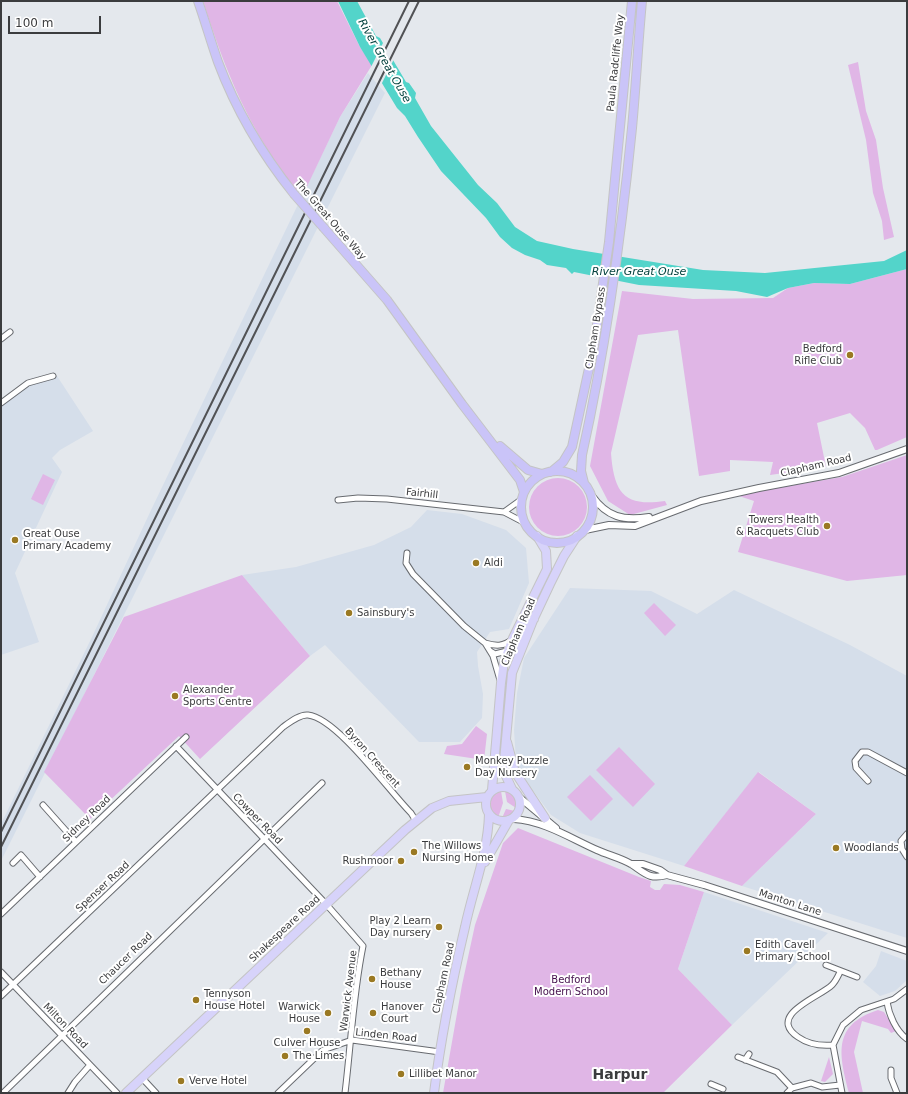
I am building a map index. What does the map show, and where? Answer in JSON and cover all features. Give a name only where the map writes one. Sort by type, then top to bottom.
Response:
[{"type":"highway","name":"The Great Ouse Way","points":[[198,1],[219,62],[244,119],[267,158],[294,194],[387,300],[520,480],[523,496]]},
{"type":"highway","name":"Paula Radcliffe Way","points":[[620,128],[632,1]]},
{"type":"highway","name":"Paula Radcliffe Way","points":[[632,127],[642,1]]},
{"type":"highway","name":"Clapham Bypass","points":[[584,483],[581,471],[582,455],[604,352],[620,242],[632,127]]},
{"type":"highway","name":"Clapham Bypass","points":[[551,472],[562,462],[572,447],[594,345],[609,242],[620,128]]},
{"type":"highway","name":"The Great Ouse Way","points":[[483,431],[520,465],[528,470],[542,474]]},
{"type":"highway","points":[[551,472],[572,475],[584,483],[592,496],[592,517],[585,530],[568,541],[547,541],[537,536],[525,523],[522,510],[523,496],[534,479],[542,474],[551,472]]},
{"type":"main road","name":"Clapham Road","points":[[492,790],[500,683],[507,651],[547,569],[546,551],[537,536]]},
{"type":"main road","name":"Clapham Road","points":[[512,789],[504,770],[504,749],[512,673],[534,618],[564,556],[577,536]]},
{"type":"main road","points":[[507,651],[514,647],[525,627],[534,618]]},
{"type":"main road","points":[[506,739],[515,772],[545,818]]},
{"type":"main road","points":[[469,799],[499,821],[511,819],[520,811],[519,797],[512,789],[502,786],[492,790],[487,797],[487,812]]},
{"type":"main road","name":"Shakespeare Road","points":[[126,1093],[416,821],[432,808],[449,800],[487,797]]},
{"type":"main road","name":"Clapham Road","points":[[434,1093],[454,972],[481,868],[488,834],[487,812]]},
{"type":"main road","name":"Clapham Road","points":[[481,868],[511,819]]},
{"type":"street","points":[[1,339],[10,332]]},
{"type":"street","points":[[1,403],[28,383],[53,376]]},
{"type":"street","name":"Clapham Road","points":[[585,530],[609,525],[634,526],[701,501],[729,494],[839,473],[907,449]]},
{"type":"street","points":[[504,512],[523,496]]},
{"type":"street","name":"Clapham Road","points":[[592,496],[600,508],[621,518],[639,519],[658,516]]},
{"type":"street","name":"Fairhill","points":[[338,500],[358,498],[387,499],[504,512],[525,523]]},
{"type":"street","points":[[407,553],[406,563],[413,574],[464,626],[485,643],[490,651],[500,683]]},
{"type":"street","points":[[485,643],[495,646],[513,638]]},
{"type":"street","points":[[490,651],[495,654],[507,651]]},
{"type":"street","name":"Byron Crescent","points":[[217,791],[283,727],[294,719],[306,715],[317,717],[330,725],[411,813],[416,821]]},
{"type":"street","name":"Sidney Road","points":[[1,914],[186,737]]},
{"type":"street","name":"Cowper Road","points":[[176,746],[217,791],[326,904]]},
{"type":"street","points":[[868,781],[856,768],[855,761],[862,752],[868,752],[907,773]]},
{"type":"street","name":"Chaucer Road","points":[[3,1093],[61,1035],[322,784]]},
{"type":"street","name":"Spenser Road","points":[[1,996],[217,791]]},
{"type":"street","name":"Manton Lane","points":[[519,797],[558,830]]},
{"type":"street","points":[[42,805],[76,842]]},
{"type":"street","name":"Manton Lane","points":[[511,819],[530,821],[558,830],[584,844],[631,864],[643,864],[660,870],[667,875],[687,880],[907,951]]},
{"type":"street","points":[[907,834],[901,841],[902,849],[907,857]]},
{"type":"street","points":[[13,864],[20,855],[40,877]]},
{"type":"street","name":"Warwick Avenue","points":[[326,904],[363,946],[356,984],[352,1040],[345,1093]]},
{"type":"street","points":[[826,965],[840,972],[857,977]]},
{"type":"street","name":"Milton Road","points":[[1,972],[117,1093]]},
{"type":"street","points":[[833,1045],[819,1045],[799,1038],[790,1029],[788,1022],[794,1011],[831,986],[840,972]]},
{"type":"street","points":[[842,1093],[833,1045],[843,1025],[861,1010],[899,997],[907,989]]},
{"type":"street","points":[[887,1002],[888,1010],[894,1022],[900,1033],[907,1039]]},
{"type":"street","name":"Linden Road","points":[[278,1093],[323,1050],[352,1040],[440,1052]]},
{"type":"street","points":[[745,1060],[749,1054]]},
{"type":"street","points":[[738,1057],[777,1072],[792,1088]]},
{"type":"street","points":[[68,1093],[75,1082],[90,1065]]},
{"type":"street","points":[[891,1070],[891,1078],[897,1093]]},
{"type":"street","points":[[142,1078],[156,1093]]},
{"type":"street","points":[[787,1093],[792,1088],[811,1083],[822,1087],[840,1085]]},
{"type":"street","points":[[711,1084],[720,1088],[716,1093]]},
{"type":"shaded area","points":[[368,73],[385,93],[1,861],[1,824],[92,637],[152,508],[340,117]]},
{"type":"shaded area","name":"Great Ouse Primary Academy","points":[[57,376],[93,431],[60,450],[52,458],[62,472],[15,573],[39,642],[1,655],[1,406],[12,395],[29,385]]},
{"type":"shaded area","points":[[427,510],[462,514],[506,530],[526,548],[529,583],[509,629],[490,632],[477,652],[483,694],[482,718],[460,742],[419,742],[325,645],[310,656],[242,575],[296,567],[374,545],[411,527]]},
{"type":"shaded area","points":[[570,588],[651,591],[697,614],[734,590],[850,645],[907,676],[907,938],[742,886],[816,814],[759,772],[684,866],[580,833],[551,815],[525,780],[516,761],[514,730],[517,693],[524,658]]},
{"type":"shaded area","name":"Edith Cavell Primary School","points":[[704,892],[828,933],[732,1025],[678,969]]},
{"type":"shaded area","points":[[881,951],[907,961],[907,980],[895,991],[880,996],[863,982],[876,966]]},
{"type":"green space","points":[[203,1],[337,1],[360,47],[372,65],[340,117],[303,195],[297,188],[296,190],[279,168],[240,100],[230,77]]},
{"type":"green space","points":[[858,62],[866,111],[876,140],[883,188],[894,237],[884,240],[882,221],[873,193],[866,140],[848,65]]},
{"type":"green space","points":[[907,269],[907,437],[875,450],[865,428],[850,413],[817,423],[826,467],[770,475],[773,462],[730,460],[730,471],[699,476],[678,330],[638,335],[611,453],[612,467],[619,487],[624,494],[631,499],[640,502],[665,501],[667,505],[630,515],[608,501],[590,466],[622,291],[693,299],[773,298],[788,288],[814,283],[850,284]]},
{"type":"green space","name":"Towers Health & Racquets Club","points":[[907,455],[907,575],[847,581],[738,552],[754,501],[736,495],[842,477]]},
{"type":"green space","points":[[43,474],[55,480],[43,505],[31,499]]},
{"type":"green space","points":[[552,478],[564,478],[579,486],[587,501],[587,513],[579,528],[564,536],[552,536],[537,528],[529,513],[529,501],[537,486]]},
{"type":"green space","name":"Alexander Sports Centre","points":[[242,575],[310,656],[200,759],[179,736],[90,819],[44,772],[124,617]]},
{"type":"green space","points":[[654,603],[676,625],[665,636],[644,613]]},
{"type":"green space","points":[[476,726],[487,734],[484,760],[444,754],[447,746],[462,744]]},
{"type":"green space","points":[[619,747],[655,784],[633,807],[596,770]]},
{"type":"green space","points":[[758,772],[816,814],[742,886],[684,866]]},
{"type":"green space","points":[[590,775],[613,799],[591,821],[567,797]]},
{"type":"green space","points":[[501,791],[503,803],[498,818],[493,814],[489,806],[493,795]]},
{"type":"green space","points":[[505,791],[511,793],[515,797],[516,808],[507,802]]},
{"type":"green space","points":[[506,809],[515,811],[508,818],[502,818]]},
{"type":"green space","name":"Bedford Modern School","points":[[518,828],[651,881],[650,887],[655,890],[660,890],[664,884],[680,885],[704,892],[678,969],[732,1025],[663,1093],[443,1093],[462,985],[475,925],[503,843]]},
{"type":"green space","points":[[878,1010],[884,1012],[896,1031],[891,1033],[888,1029],[862,1021],[854,1052],[863,1093],[849,1093],[843,1066],[842,1042],[846,1033],[853,1024],[863,1016]]},
{"type":"green space","points":[[829,1057],[833,1074],[825,1082],[821,1081]]},
{"type":"water","name":"River Great Ouse","points":[[338,1],[357,1],[376,36],[380,38],[406,82],[409,83],[416,93],[415,98],[431,126],[478,185],[497,203],[515,227],[537,241],[573,249],[703,270],[765,273],[884,261],[907,250],[907,269],[850,284],[814,283],[788,288],[767,297],[736,291],[639,285],[574,272],[572,274],[566,268],[547,265],[540,260],[525,255],[512,248],[500,237],[486,218],[441,171],[405,116],[397,108],[360,47]]},
{"type":"pier","points":[[384,41],[394,59],[381,85],[371,67]]},
{"type":"railway","points":[[1,832],[409,1]]},
{"type":"railway","points":[[1,847],[419,1]]},
{"type":"place","name":"Bedford Rifle Club","points":[[850,355]]},
{"type":"place","name":"Towers Health & Racquets Club","points":[[827,526]]},
{"type":"place","name":"Great Ouse Primary Academy","points":[[15,540]]},
{"type":"place","name":"Aldi","points":[[476,563]]},
{"type":"place","name":"Sainsbury's","points":[[349,613]]},
{"type":"place","name":"Alexander Sports Centre","points":[[175,696]]},
{"type":"place","name":"Monkey Puzzle Day Nursery","points":[[467,767]]},
{"type":"place","name":"Woodlands","points":[[836,848]]},
{"type":"place","name":"The Willows Nursing Home","points":[[414,852]]},
{"type":"place","name":"Rushmoor","points":[[401,861]]},
{"type":"place","name":"Play 2 Learn Day nursery","points":[[439,927]]},
{"type":"place","name":"Edith Cavell Primary School","points":[[747,951]]},
{"type":"place","name":"Bethany House","points":[[372,979]]},
{"type":"place","name":"Tennyson House Hotel","points":[[196,1000]]},
{"type":"place","name":"Warwick House","points":[[328,1013]]},
{"type":"place","name":"Hanover Court","points":[[373,1013]]},
{"type":"place","name":"Culver House","points":[[307,1031]]},
{"type":"place","name":"The Limes","points":[[285,1056]]},
{"type":"place","name":"Lillibet Manor","points":[[401,1074]]},
{"type":"place","name":"Verve Hotel","points":[[181,1081]]},
{"type":"district","name":"Harpur","points":[[620,1075]]}]
